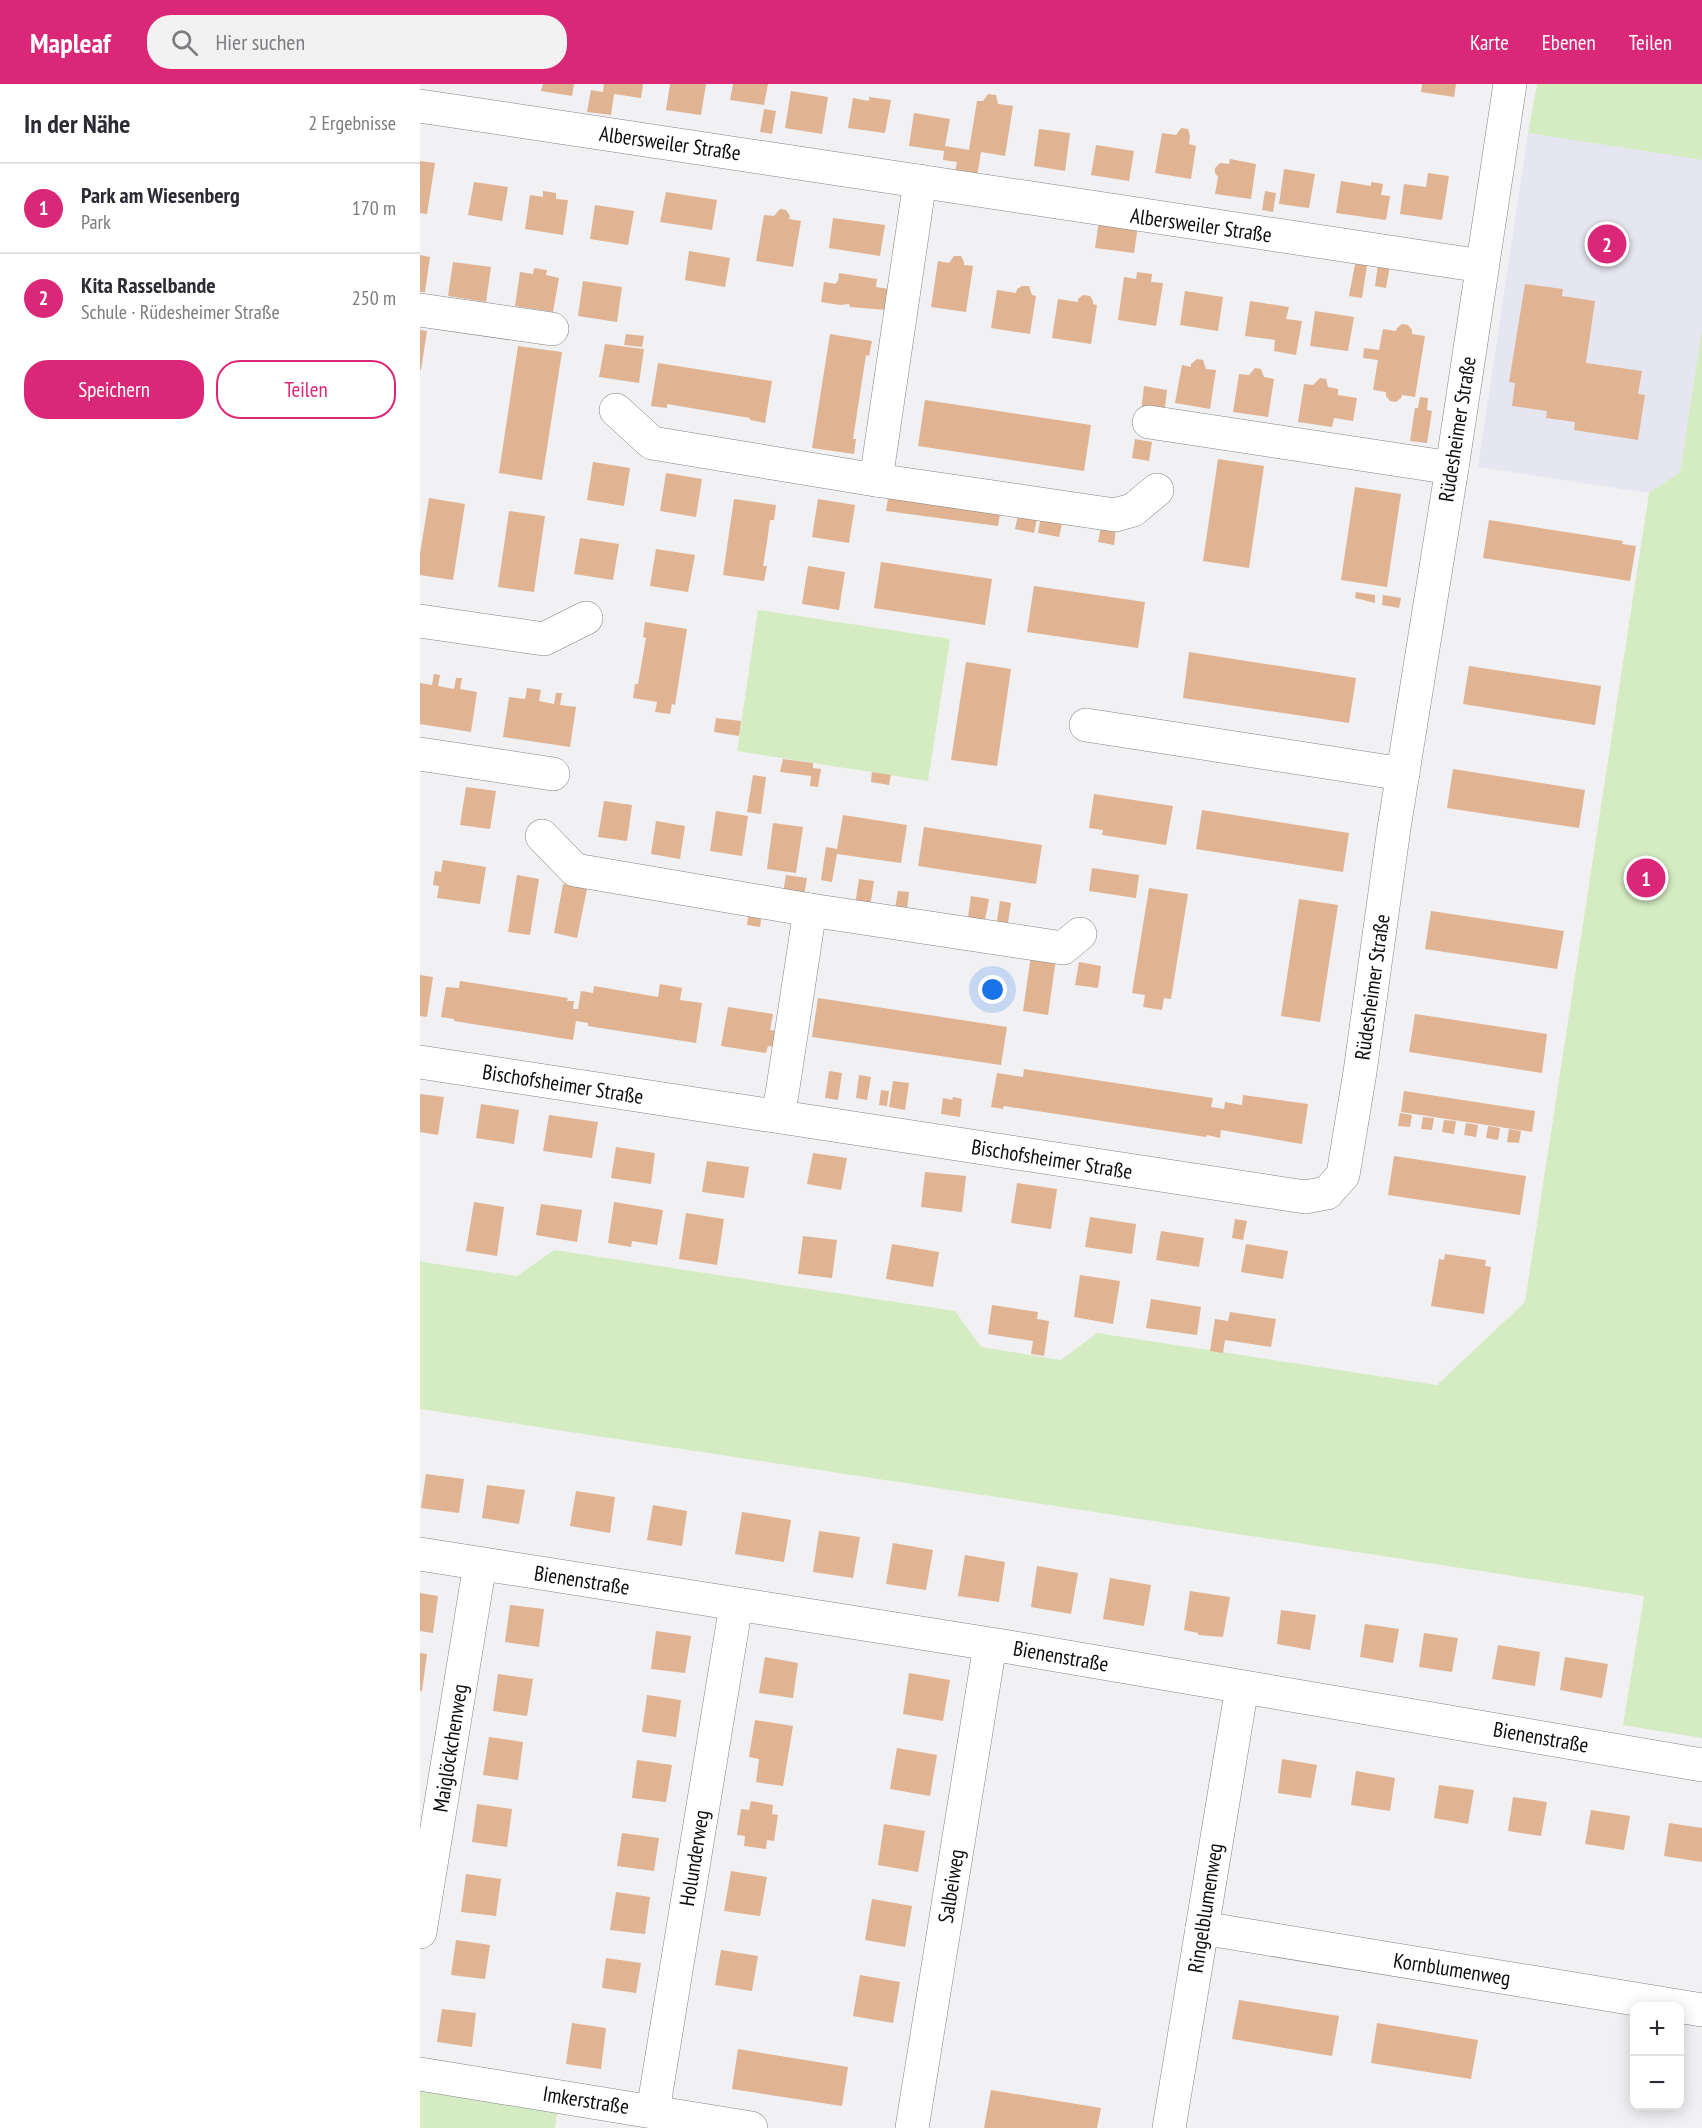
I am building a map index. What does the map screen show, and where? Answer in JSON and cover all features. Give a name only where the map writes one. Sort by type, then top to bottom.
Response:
[{"type":"street","name":"Rüdesheimer Straße","points":[[1327,1193],[1343,1175],[1510,84]]},
{"type":"street","name":"Albersweiler Straße","points":[[420,106],[1482,266]]},
{"type":"street","points":[[876,480],[920,181]]},
{"type":"street","points":[[420,310],[552,329]]},
{"type":"street","points":[[616,410],[652,442],[876,480],[1115,515],[1133,510],[1157,490]]},
{"type":"street","points":[[1149,422],[1452,468]]},
{"type":"street","points":[[420,621],[544,639],[586,618]]},
{"type":"street","points":[[1086,725],[1403,774]]},
{"type":"street","points":[[420,754],[553,774]]},
{"type":"street","points":[[542,836],[575,870],[810,910],[1064,948],[1080,934]]},
{"type":"street","points":[[777,1116],[810,910]]},
{"type":"street","name":"Bischofsheimer Straße","points":[[420,1062],[1305,1197],[1327,1193]]},
{"type":"street","name":"Bienenstraße","points":[[420,1554],[990,1645],[1702,1765]]},
{"type":"street","name":"Maiglöckchenweg","points":[[420,1932],[480,1564]]},
{"type":"street","name":"Holunderweg","points":[[653,2111],[736,1605]]},
{"type":"street","name":"Salbeiweg","points":[[912,2128],[990,1645]]},
{"type":"street","name":"Ringelblumenweg","points":[[1169,2128],[1242,1687]]},
{"type":"street","name":"Kornblumenweg","points":[[1202,1928],[1702,2010]]},
{"type":"street","name":"Imkerstraße","points":[[420,2074],[751,2128]]},
{"type":"shaded area","points":[[1528,133],[1702,160],[1702,328],[1680,472],[1649,493],[1478,467]]},
{"type":"green space","points":[[1537,84],[1702,84],[1702,160],[1528,133]]},
{"type":"green space","points":[[1702,328],[1702,1738],[1623,1725],[1644,1596],[420,1409],[420,1259],[422,1262],[517,1276],[554,1250],[955,1311],[981,1347],[1061,1360],[1097,1333],[1437,1385],[1525,1302],[1649,493],[1680,472]]},
{"type":"green space","points":[[758,610],[950,639],[928,781],[737,751]]},
{"type":"green space","points":[[420,2085],[558,2108],[555,2128],[420,2128]]},
{"type":"building","points":[[543,84],[574,84],[572,96],[541,91]]},
{"type":"building","points":[[604,84],[643,84],[641,98],[614,94],[611,115],[587,112],[591,90],[603,92]]},
{"type":"building","points":[[670,84],[706,84],[701,115],[666,110]]},
{"type":"building","points":[[733,84],[768,84],[764,105],[730,100]]},
{"type":"building","points":[[1422,84],[1456,84],[1454,97],[1421,92]]},
{"type":"building","points":[[791,91],[828,97],[822,134],[785,128]]},
{"type":"building","points":[[988,94],[996,95],[998,104],[1013,106],[1005,156],[981,152],[977,177],[955,173],[957,162],[943,160],[944,151],[909,146],[914,113],[950,119],[945,146],[969,150],[977,101],[983,101]]},
{"type":"building","points":[[869,97],[891,100],[885,133],[848,128],[853,98],[869,101]]},
{"type":"building","points":[[764,109],[776,111],[772,134],[760,132]]},
{"type":"building","points":[[1181,128],[1188,129],[1189,144],[1196,146],[1191,179],[1155,173],[1162,133],[1176,135]]},
{"type":"building","points":[[1039,129],[1070,133],[1065,171],[1034,166]]},
{"type":"building","points":[[1096,145],[1134,151],[1129,181],[1091,175]]},
{"type":"building","points":[[1230,159],[1256,164],[1251,199],[1215,194],[1218,177],[1215,168],[1220,163],[1229,164]]},
{"type":"building","points":[[420,161],[435,163],[427,214],[420,213]]},
{"type":"building","points":[[1284,169],[1315,174],[1309,208],[1279,204]]},
{"type":"building","points":[[1428,173],[1449,176],[1442,220],[1400,214],[1404,184],[1426,187]]},
{"type":"building","points":[[1341,181],[1371,186],[1371,182],[1383,184],[1381,195],[1390,196],[1386,220],[1336,213]]},
{"type":"building","points":[[474,182],[508,187],[502,221],[468,215]]},
{"type":"building","points":[[543,191],[556,193],[556,199],[568,200],[563,235],[525,229],[530,195],[543,197]]},
{"type":"building","points":[[1265,191],[1276,193],[1273,212],[1262,210]]},
{"type":"building","points":[[666,192],[717,200],[712,230],[660,222]]},
{"type":"building","points":[[595,205],[634,211],[628,245],[590,239]]},
{"type":"building","points":[[780,209],[786,210],[790,216],[789,219],[801,221],[793,267],[756,261],[764,215],[774,216]]},
{"type":"building","points":[[833,218],[885,225],[880,256],[829,248]]},
{"type":"building","points":[[1099,221],[1138,226],[1134,253],[1095,248]]},
{"type":"building","points":[[689,251],[730,258],[725,287],[685,280]]},
{"type":"building","points":[[420,255],[430,257],[425,292],[420,292]]},
{"type":"building","points":[[954,256],[961,256],[964,265],[973,266],[966,312],[931,307],[938,261],[949,263]]},
{"type":"building","points":[[453,262],[491,267],[486,302],[448,296]]},
{"type":"building","points":[[1355,264],[1367,265],[1362,298],[1349,296]]},
{"type":"building","points":[[1378,264],[1390,266],[1386,288],[1375,286]]},
{"type":"building","points":[[534,268],[547,270],[546,275],[559,278],[553,312],[515,306],[520,272],[533,274]]},
{"type":"building","points":[[1137,272],[1152,274],[1151,282],[1163,283],[1156,326],[1118,320],[1124,277],[1136,279]]},
{"type":"building","points":[[839,273],[877,279],[876,287],[889,289],[886,310],[821,302],[824,282],[835,284]]},
{"type":"building","points":[[583,281],[622,287],[617,322],[578,316]]},
{"type":"building","points":[[1525,284],[1563,289],[1562,296],[1595,301],[1586,363],[1642,371],[1638,394],[1645,395],[1638,440],[1574,430],[1575,422],[1546,418],[1547,411],[1512,406],[1515,383],[1509,382]]},
{"type":"building","points":[[1029,286],[1032,295],[1036,296],[1030,334],[991,328],[997,290],[1016,293],[1017,289]]},
{"type":"building","points":[[1185,291],[1223,297],[1218,331],[1180,325]]},
{"type":"building","points":[[1083,295],[1090,296],[1093,304],[1097,305],[1091,344],[1052,338],[1058,299],[1078,302]]},
{"type":"building","points":[[1250,301],[1289,307],[1286,319],[1302,321],[1296,355],[1274,351],[1275,340],[1245,336]]},
{"type":"building","points":[[1315,311],[1354,317],[1348,351],[1310,346]]},
{"type":"building","points":[[1402,324],[1408,325],[1412,334],[1425,336],[1415,397],[1402,395],[1396,402],[1390,401],[1386,392],[1373,390],[1378,360],[1363,358],[1364,348],[1379,350],[1383,329],[1396,331]]},
{"type":"building","points":[[420,330],[427,331],[421,370],[420,370]]},
{"type":"building","points":[[626,334],[644,336],[642,347],[624,345]]},
{"type":"building","points":[[830,334],[872,341],[869,356],[866,355],[853,439],[856,439],[854,454],[812,448]]},
{"type":"building","points":[[605,344],[644,349],[639,383],[599,377]]},
{"type":"building","points":[[518,346],[562,352],[542,480],[499,473]]},
{"type":"building","points":[[1197,359],[1203,360],[1206,369],[1216,370],[1210,409],[1175,403],[1182,365],[1191,367]]},
{"type":"building","points":[[658,363],[772,381],[765,423],[750,420],[750,418],[667,404],[667,408],[651,406]]},
{"type":"building","points":[[1255,368],[1261,369],[1264,377],[1274,379],[1268,417],[1233,412],[1239,374],[1249,375]]},
{"type":"building","points":[[1320,378],[1326,379],[1328,387],[1338,389],[1338,395],[1357,398],[1353,421],[1334,418],[1332,427],[1298,422],[1304,384],[1313,385]]},
{"type":"building","points":[[1144,386],[1167,390],[1164,415],[1141,412]]},
{"type":"building","points":[[1420,397],[1428,398],[1427,410],[1432,411],[1427,443],[1410,441],[1415,408],[1418,408]]},
{"type":"building","points":[[925,400],[1091,425],[1084,471],[918,446]]},
{"type":"building","points":[[1135,439],[1152,442],[1149,461],[1132,458]]},
{"type":"building","points":[[1218,459],[1264,466],[1249,568],[1203,561]]},
{"type":"building","points":[[593,462],[630,468],[624,506],[587,500]]},
{"type":"building","points":[[666,473],[702,479],[696,517],[660,511]]},
{"type":"building","points":[[1355,487],[1401,494],[1387,587],[1341,580]]},
{"type":"building","points":[[889,493],[1001,509],[998,526],[886,511]]},
{"type":"building","points":[[429,498],[465,504],[453,580],[420,575],[420,554]]},
{"type":"building","points":[[734,499],[776,505],[774,520],[770,520],[763,566],[767,566],[764,581],[723,575]]},
{"type":"building","points":[[818,499],[855,505],[849,543],[812,537]]},
{"type":"building","points":[[509,511],[545,516],[534,592],[498,587]]},
{"type":"building","points":[[1018,515],[1037,518],[1034,533],[1015,529]]},
{"type":"building","points":[[1041,516],[1063,520],[1059,537],[1038,533]]},
{"type":"building","points":[[1489,520],[1623,541],[1622,544],[1636,546],[1630,581],[1483,558]]},
{"type":"building","points":[[1101,527],[1116,529],[1114,545],[1098,542]]},
{"type":"building","points":[[580,538],[619,544],[613,580],[574,574]]},
{"type":"building","points":[[656,549],[695,555],[688,592],[650,586]]},
{"type":"building","points":[[881,562],[992,579],[985,625],[874,608]]},
{"type":"building","points":[[808,566],[845,572],[839,610],[802,604]]},
{"type":"building","points":[[1034,586],[1145,602],[1138,648],[1027,632]]},
{"type":"building","points":[[1356,592],[1375,595],[1375,603],[1355,598]]},
{"type":"building","points":[[1383,595],[1401,598],[1399,608],[1382,605]]},
{"type":"building","points":[[645,622],[687,629],[675,705],[672,704],[670,714],[655,712],[657,702],[633,698],[635,684],[638,684],[646,638],[643,637]]},
{"type":"building","points":[[1189,652],[1356,678],[1349,723],[1183,698]]},
{"type":"building","points":[[966,662],[1011,669],[997,766],[951,760]]},
{"type":"building","points":[[1469,666],[1601,686],[1595,725],[1463,704]]},
{"type":"building","points":[[434,674],[440,675],[438,686],[454,689],[456,678],[462,678],[460,689],[477,692],[471,732],[420,724],[420,683],[432,685]]},
{"type":"building","points":[[527,688],[541,690],[539,701],[554,704],[556,693],[562,693],[560,705],[576,707],[570,747],[503,737],[509,697],[525,699]]},
{"type":"building","points":[[716,718],[741,721],[739,736],[714,732]]},
{"type":"building","points":[[783,759],[813,763],[813,768],[821,769],[818,787],[810,786],[811,776],[780,772]]},
{"type":"building","points":[[1453,769],[1585,790],[1579,828],[1447,808]]},
{"type":"building","points":[[872,772],[891,775],[889,785],[871,782]]},
{"type":"building","points":[[753,775],[766,777],[761,814],[747,812]]},
{"type":"building","points":[[466,787],[496,791],[490,829],[460,825]]},
{"type":"building","points":[[1094,794],[1173,806],[1166,845],[1102,835],[1103,830],[1089,828]]},
{"type":"building","points":[[604,801],[632,805],[627,841],[598,837]]},
{"type":"building","points":[[1202,810],[1349,833],[1343,872],[1196,849]]},
{"type":"building","points":[[716,811],[748,816],[742,856],[710,851]]},
{"type":"building","points":[[843,815],[907,825],[901,863],[837,854],[832,882],[821,880],[826,847],[837,849]]},
{"type":"building","points":[[656,821],[685,826],[680,859],[651,854]]},
{"type":"building","points":[[773,823],[803,827],[796,873],[767,869]]},
{"type":"building","points":[[924,827],[1042,845],[1036,884],[918,866]]},
{"type":"building","points":[[443,860],[486,867],[480,904],[437,898],[439,886],[433,885],[435,871],[441,872]]},
{"type":"building","points":[[1092,868],[1139,875],[1136,898],[1089,891]]},
{"type":"building","points":[[517,875],[539,879],[530,935],[508,932]]},
{"type":"building","points":[[786,875],[807,878],[804,896],[783,893]]},
{"type":"building","points":[[859,879],[874,881],[870,907],[855,905]]},
{"type":"building","points":[[563,884],[587,889],[577,938],[554,933]]},
{"type":"building","points":[[1149,888],[1188,894],[1171,999],[1164,998],[1162,1010],[1143,1007],[1145,995],[1132,993]]},
{"type":"building","points":[[898,891],[909,892],[907,910],[895,908]]},
{"type":"building","points":[[971,896],[989,899],[984,926],[967,924]]},
{"type":"building","points":[[1299,899],[1338,905],[1320,1022],[1281,1016]]},
{"type":"building","points":[[1000,901],[1011,903],[1007,929],[996,927]]},
{"type":"building","points":[[749,911],[762,913],[760,927],[747,925]]},
{"type":"building","points":[[1431,911],[1564,931],[1557,969],[1425,949]]},
{"type":"building","points":[[1031,955],[1056,959],[1048,1015],[1023,1011]]},
{"type":"building","points":[[1079,962],[1101,966],[1098,988],[1075,985]]},
{"type":"building","points":[[420,975],[433,977],[427,1017],[420,1016]]},
{"type":"building","points":[[460,981],[568,998],[567,1001],[574,1001],[573,1009],[578,1009],[581,991],[593,993],[594,986],[658,997],[660,984],[682,988],[680,1000],[702,1003],[696,1043],[588,1026],[588,1023],[576,1021],[573,1040],[441,1017],[446,987],[459,988]]},
{"type":"building","points":[[818,998],[1007,1027],[1001,1065],[812,1037]]},
{"type":"building","points":[[728,1007],[773,1014],[770,1030],[777,1031],[774,1047],[768,1046],[766,1053],[721,1046]]},
{"type":"building","points":[[1415,1014],[1547,1034],[1542,1073],[1409,1052]]},
{"type":"building","points":[[1024,1069],[1213,1098],[1211,1107],[1224,1109],[1225,1102],[1242,1105],[1243,1095],[1308,1104],[1302,1144],[1221,1130],[1220,1138],[1207,1135],[1206,1137],[1004,1106],[1003,1109],[991,1107],[997,1073],[1023,1077]]},
{"type":"building","points":[[829,1071],[842,1073],[838,1100],[825,1098]]},
{"type":"building","points":[[859,1075],[871,1077],[867,1100],[856,1098]]},
{"type":"building","points":[[893,1081],[909,1083],[905,1110],[889,1107]]},
{"type":"building","points":[[881,1090],[889,1091],[887,1106],[879,1105]]},
{"type":"building","points":[[1404,1091],[1535,1111],[1532,1132],[1401,1112]]},
{"type":"building","points":[[420,1094],[444,1097],[438,1135],[420,1132]]},
{"type":"building","points":[[953,1097],[962,1099],[960,1117],[941,1114],[943,1098],[952,1100]]},
{"type":"building","points":[[481,1104],[519,1110],[514,1144],[476,1138]]},
{"type":"building","points":[[1400,1113],[1412,1115],[1410,1127],[1398,1126]]},
{"type":"building","points":[[549,1115],[598,1122],[592,1158],[543,1151]]},
{"type":"building","points":[[1423,1117],[1434,1118],[1432,1130],[1421,1129]]},
{"type":"building","points":[[1444,1120],[1456,1121],[1454,1134],[1442,1132]]},
{"type":"building","points":[[1466,1123],[1478,1125],[1476,1137],[1464,1135]]},
{"type":"building","points":[[1488,1126],[1500,1128],[1498,1140],[1486,1138]]},
{"type":"building","points":[[1509,1129],[1521,1131],[1519,1143],[1507,1142]]},
{"type":"building","points":[[616,1147],[655,1153],[651,1184],[611,1178]]},
{"type":"building","points":[[813,1153],[847,1158],[841,1190],[807,1184]]},
{"type":"building","points":[[1394,1156],[1526,1176],[1520,1215],[1388,1195]]},
{"type":"building","points":[[707,1161],[749,1167],[744,1198],[702,1192]]},
{"type":"building","points":[[925,1172],[966,1176],[962,1212],[921,1207]]},
{"type":"building","points":[[1017,1183],[1057,1189],[1051,1229],[1011,1223]]},
{"type":"building","points":[[474,1202],[504,1207],[497,1256],[466,1251]]},
{"type":"building","points":[[614,1202],[663,1210],[657,1245],[632,1241],[631,1247],[608,1243]]},
{"type":"building","points":[[541,1204],[582,1210],[577,1242],[536,1235]]},
{"type":"building","points":[[686,1213],[724,1219],[717,1265],[679,1259]]},
{"type":"building","points":[[1090,1217],[1136,1224],[1132,1254],[1085,1247]]},
{"type":"building","points":[[1235,1219],[1247,1221],[1243,1240],[1232,1238]]},
{"type":"building","points":[[1161,1231],[1204,1238],[1199,1267],[1156,1260]]},
{"type":"building","points":[[803,1236],[837,1240],[832,1278],[798,1274]]},
{"type":"building","points":[[892,1244],[939,1252],[933,1287],[886,1279]]},
{"type":"building","points":[[1246,1244],[1288,1251],[1283,1279],[1241,1272]]},
{"type":"building","points":[[1445,1254],[1486,1260],[1485,1266],[1491,1267],[1484,1314],[1431,1306],[1439,1259],[1444,1260]]},
{"type":"building","points":[[1080,1275],[1120,1281],[1113,1324],[1074,1317]]},
{"type":"building","points":[[1151,1299],[1201,1307],[1197,1335],[1146,1328]]},
{"type":"building","points":[[992,1305],[1038,1312],[1037,1319],[1049,1321],[1044,1356],[1031,1354],[1033,1341],[988,1334]]},
{"type":"building","points":[[1230,1312],[1276,1319],[1271,1347],[1225,1340],[1223,1353],[1210,1351],[1215,1319],[1228,1321]]},
{"type":"building","points":[[426,1474],[464,1479],[459,1513],[421,1508]]},
{"type":"building","points":[[487,1485],[525,1490],[519,1524],[482,1518]]},
{"type":"building","points":[[576,1491],[615,1497],[610,1533],[570,1526]]},
{"type":"building","points":[[653,1505],[687,1511],[682,1546],[647,1540]]},
{"type":"building","points":[[742,1512],[791,1520],[784,1562],[735,1554]]},
{"type":"building","points":[[819,1531],[860,1537],[853,1578],[813,1572]]},
{"type":"building","points":[[893,1543],[933,1550],[926,1590],[886,1584]]},
{"type":"building","points":[[965,1555],[1005,1562],[999,1602],[958,1596]]},
{"type":"building","points":[[1037,1566],[1078,1573],[1071,1614],[1031,1607]]},
{"type":"building","points":[[1110,1578],[1151,1585],[1144,1626],[1103,1619]]},
{"type":"building","points":[[1190,1591],[1230,1597],[1223,1637],[1198,1635],[1198,1633],[1184,1630]]},
{"type":"building","points":[[420,1593],[438,1596],[433,1633],[420,1631]]},
{"type":"building","points":[[510,1605],[544,1609],[539,1647],[505,1642]]},
{"type":"building","points":[[1281,1610],[1316,1615],[1310,1650],[1277,1644]]},
{"type":"building","points":[[1365,1624],[1399,1629],[1393,1663],[1360,1657]]},
{"type":"building","points":[[656,1631],[691,1636],[685,1673],[651,1669]]},
{"type":"building","points":[[1424,1633],[1458,1638],[1452,1672],[1419,1667]]},
{"type":"building","points":[[1498,1645],[1540,1652],[1535,1686],[1492,1679]]},
{"type":"building","points":[[420,1653],[427,1654],[422,1691],[420,1691]]},
{"type":"building","points":[[765,1657],[798,1663],[793,1698],[759,1693]]},
{"type":"building","points":[[1565,1657],[1608,1664],[1602,1698],[1560,1690]]},
{"type":"building","points":[[909,1673],[950,1680],[943,1721],[903,1714]]},
{"type":"building","points":[[498,1674],[533,1679],[527,1716],[493,1711]]},
{"type":"building","points":[[647,1695],[681,1700],[676,1737],[642,1732]]},
{"type":"building","points":[[755,1720],[793,1726],[783,1786],[756,1782],[759,1759],[749,1757]]},
{"type":"building","points":[[489,1737],[523,1742],[518,1780],[483,1775]]},
{"type":"building","points":[[897,1748],[937,1755],[930,1796],[890,1789]]},
{"type":"building","points":[[1282,1759],[1317,1765],[1311,1798],[1278,1793]]},
{"type":"building","points":[[637,1760],[672,1765],[666,1802],[632,1798]]},
{"type":"building","points":[[1356,1771],[1395,1778],[1390,1811],[1351,1805]]},
{"type":"building","points":[[1439,1785],[1474,1790],[1468,1824],[1434,1818]]},
{"type":"building","points":[[1513,1797],[1547,1802],[1541,1836],[1508,1831]]},
{"type":"building","points":[[751,1801],[773,1805],[772,1814],[778,1815],[774,1841],[767,1840],[766,1849],[744,1846],[745,1836],[737,1835],[741,1809],[749,1810]]},
{"type":"building","points":[[477,1804],[512,1809],[507,1847],[472,1842]]},
{"type":"building","points":[[1591,1810],[1630,1816],[1624,1850],[1585,1844]]},
{"type":"building","points":[[1669,1823],[1702,1828],[1702,1862],[1664,1856]]},
{"type":"building","points":[[884,1824],[925,1831],[918,1872],[878,1865]]},
{"type":"building","points":[[622,1833],[659,1838],[654,1871],[617,1866]]},
{"type":"building","points":[[731,1871],[767,1877],[760,1916],[724,1911]]},
{"type":"building","points":[[466,1874],[501,1879],[496,1916],[461,1912]]},
{"type":"building","points":[[616,1892],[650,1897],[645,1934],[610,1930]]},
{"type":"building","points":[[872,1899],[912,1906],[905,1947],[865,1940]]},
{"type":"building","points":[[456,1940],[490,1945],[485,1979],[451,1975]]},
{"type":"building","points":[[721,1950],[758,1956],[752,1991],[715,1985]]},
{"type":"building","points":[[606,1958],[641,1963],[636,1993],[602,1988]]},
{"type":"building","points":[[860,1975],[900,1982],[893,2023],[853,2016]]},
{"type":"building","points":[[1239,2000],[1339,2016],[1332,2056],[1232,2039]]},
{"type":"building","points":[[442,2009],[476,2013],[472,2047],[437,2042]]},
{"type":"building","points":[[572,2023],[606,2028],[601,2069],[566,2064]]},
{"type":"building","points":[[1377,2023],[1478,2040],[1471,2079],[1371,2063]]},
{"type":"building","points":[[738,2049],[848,2067],[842,2106],[732,2089]]},
{"type":"building","points":[[991,2090],[1101,2108],[1097,2128],[984,2128]]},
{"type":"place","name":"Kita Rasselbande","points":[[1607,244]]},
{"type":"place","name":"Park am Wiesenberg","points":[[1646,878]]}]
